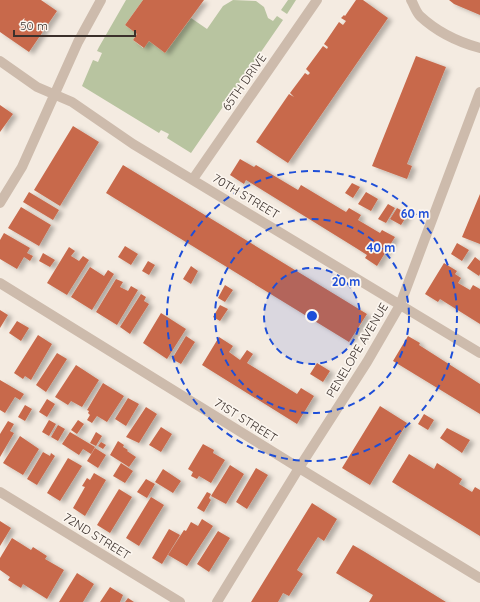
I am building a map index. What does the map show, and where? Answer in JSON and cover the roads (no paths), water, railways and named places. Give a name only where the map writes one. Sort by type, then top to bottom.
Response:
[{"type":"street","points":[[0,203],[22,167],[78,42],[101,0]]},
{"type":"street","name":"65TH DRIVE","points":[[192,179],[317,0]]},
{"type":"street","points":[[411,0],[419,15],[443,34],[480,48]]},
{"type":"street","name":"70TH STREET","points":[[0,61],[37,87],[72,102],[133,144],[480,353]]},
{"type":"street","name":"PENELOPE AVENUE","points":[[217,602],[299,468],[367,362],[400,305],[480,92]]},
{"type":"street","name":"71ST STREET","points":[[0,283],[480,578]]},
{"type":"street","name":"72ND STREET","points":[[0,492],[180,602]]}]
